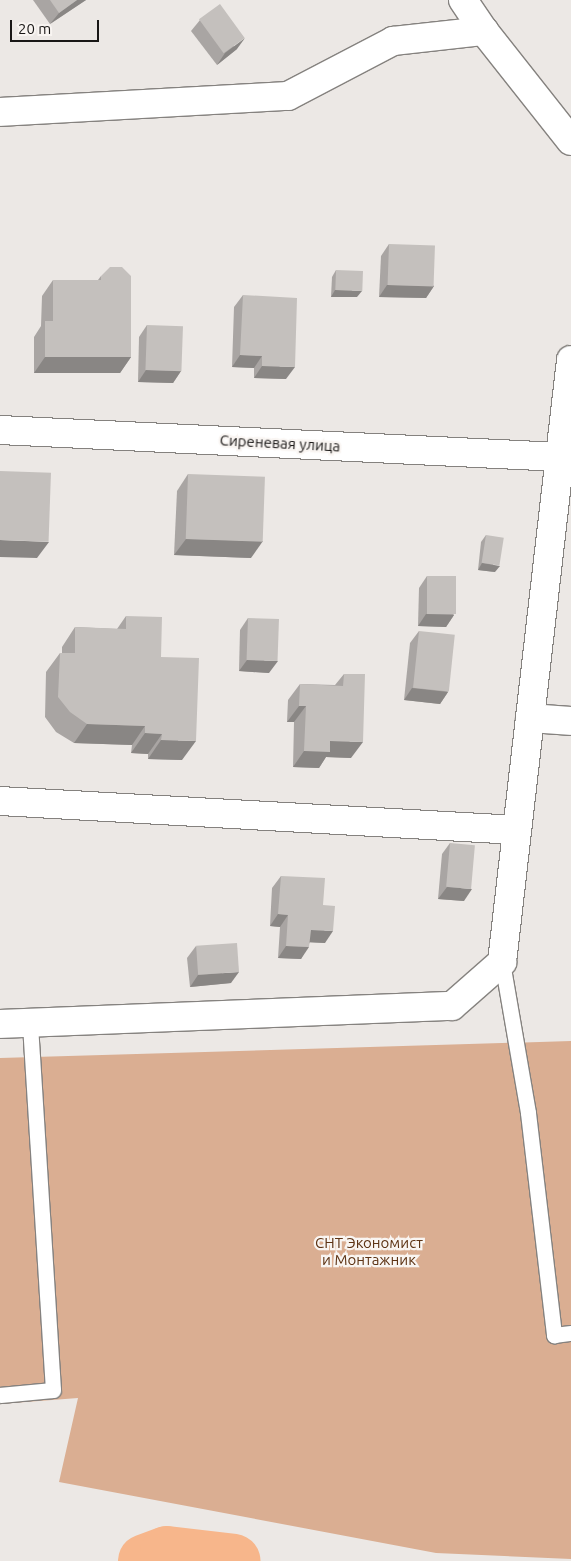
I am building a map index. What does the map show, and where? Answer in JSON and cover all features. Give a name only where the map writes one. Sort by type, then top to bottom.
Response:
[{"type":"street","points":[[463,0],[484,31],[571,141]]},
{"type":"street","points":[[0,112],[288,96],[393,40],[484,31]]},
{"type":"street","points":[[0,1024],[452,1006],[502,962],[530,718],[563,495],[560,457],[571,360]]},
{"type":"street","name":"Сиреневая улица","points":[[0,430],[560,457]]},
{"type":"street","points":[[530,718],[571,721]]},
{"type":"street","points":[[0,801],[517,830]]},
{"type":"lane","points":[[502,962],[528,1113],[554,1335],[571,1334]]},
{"type":"lane","points":[[0,1395],[53,1390],[30,1023]]},
{"type":"green space","name":"СНТ Экономист и Монтажник","points":[[571,1041],[571,1559],[436,1553],[59,1482],[78,1398],[0,1404],[0,1058]]},
{"type":"building","points":[[50,0],[77,0],[59,13]]},
{"type":"building","points":[[220,4],[245,38],[224,53],[199,19]]},
{"type":"building","points":[[389,244],[435,246],[434,287],[388,285]]},
{"type":"building","points":[[110,267],[122,267],[131,276],[131,357],[45,357],[45,321],[53,321],[53,280],[101,280],[101,276]]},
{"type":"building","points":[[336,270],[363,271],[362,291],[335,290]]},
{"type":"building","points":[[243,295],[297,298],[295,367],[262,366],[262,356],[240,355]]},
{"type":"building","points":[[147,325],[183,326],[181,371],[145,370]]},
{"type":"building","points":[[0,471],[51,473],[49,542],[0,540]]},
{"type":"building","points":[[188,474],[265,477],[263,542],[186,539]]},
{"type":"building","points":[[486,535],[504,538],[499,565],[482,563]]},
{"type":"building","points":[[427,576],[456,576],[456,614],[427,614]]},
{"type":"building","points":[[126,616],[162,617],[161,657],[199,658],[196,741],[161,740],[162,734],[145,733],[145,726],[87,724],[70,712],[58,697],[60,653],[75,653],[75,627],[126,629]]},
{"type":"building","points":[[248,618],[279,619],[278,661],[247,660]]},
{"type":"building","points":[[419,631],[455,635],[449,691],[413,688]]},
{"type":"building","points":[[344,674],[365,674],[363,742],[330,741],[330,752],[304,751],[306,706],[299,706],[300,684],[343,686]]},
{"type":"building","points":[[450,843],[475,845],[471,889],[446,887]]},
{"type":"building","points":[[281,876],[325,878],[323,905],[335,906],[333,931],[311,930],[309,947],[286,946],[288,915],[278,914]]},
{"type":"building","points":[[237,943],[239,972],[198,975],[196,946]]},
{"type":"waterway","points":[[145,1561],[167,1553],[234,1561]]}]
